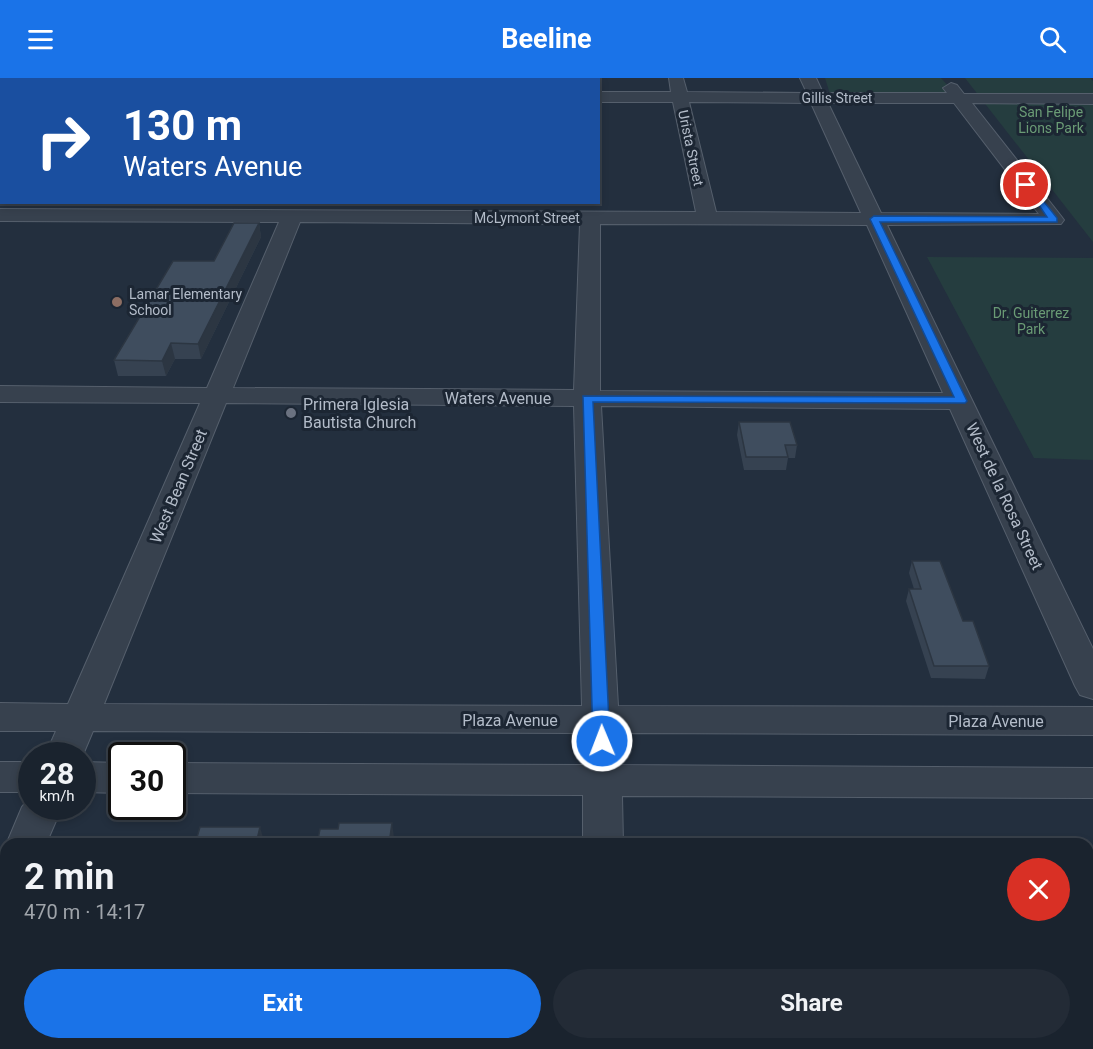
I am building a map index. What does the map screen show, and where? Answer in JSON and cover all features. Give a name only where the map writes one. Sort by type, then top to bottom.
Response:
[{"type":"street","name":"Urista Street","points":[[676,78],[707,218]]},
{"type":"street","points":[[943,78],[959,98]]},
{"type":"street","name":"Gillis Street","points":[[600,97],[680,97],[813,88],[959,98],[1093,99]]},
{"type":"street","name":"West de la Rosa Street","points":[[813,88],[1093,686]]},
{"type":"street","name":"McLymont Street","points":[[0,215],[52,209],[214,209],[292,217],[372,210],[537,210],[590,218],[1054,220],[959,98]]},
{"type":"street","name":"West Bean Street","points":[[70,742],[292,217]]},
{"type":"street","points":[[590,218],[587,398],[601,720],[603,838]]},
{"type":"street","name":"Waters Avenue","points":[[0,394],[961,401]]},
{"type":"street","name":"Plaza Avenue","points":[[0,717],[1093,721]]},
{"type":"street","points":[[0,777],[18,777]]},
{"type":"street","points":[[186,778],[1093,783]]},
{"type":"street","points":[[29,838],[36,820]]},
{"type":"green space","points":[[825,78],[941,78],[956,95],[830,94]]},
{"type":"green space","name":"San Felipe Lions Park","points":[[965,78],[1090,78],[1093,81],[1093,242]]},
{"type":"green space","name":"Dr. Guiterrez Park","points":[[927,257],[1093,258],[1093,460],[1034,458]]},
{"type":"building","points":[[234,223],[259,223],[198,344],[171,343],[162,361],[114,360],[173,261],[214,261]]},
{"type":"building","points":[[739,422],[790,422],[797,445],[785,445],[788,457],[746,457]]},
{"type":"building","points":[[912,561],[940,561],[963,621],[973,621],[989,666],[934,666],[909,589],[921,589]]},
{"type":"building","points":[[339,823],[392,823],[390,838],[318,838],[320,829],[338,829]]},
{"type":"building","points":[[200,827],[260,827],[257,838],[197,838]]},
{"type":"place","name":"Lamar Elementary School","points":[[117,302]]},
{"type":"place","name":"Primera Iglesia Bautista Church","points":[[291,413]]},
{"type":"route","points":[[602,741],[587,398],[961,401],[874,219],[1054,220],[1026,185]]}]
